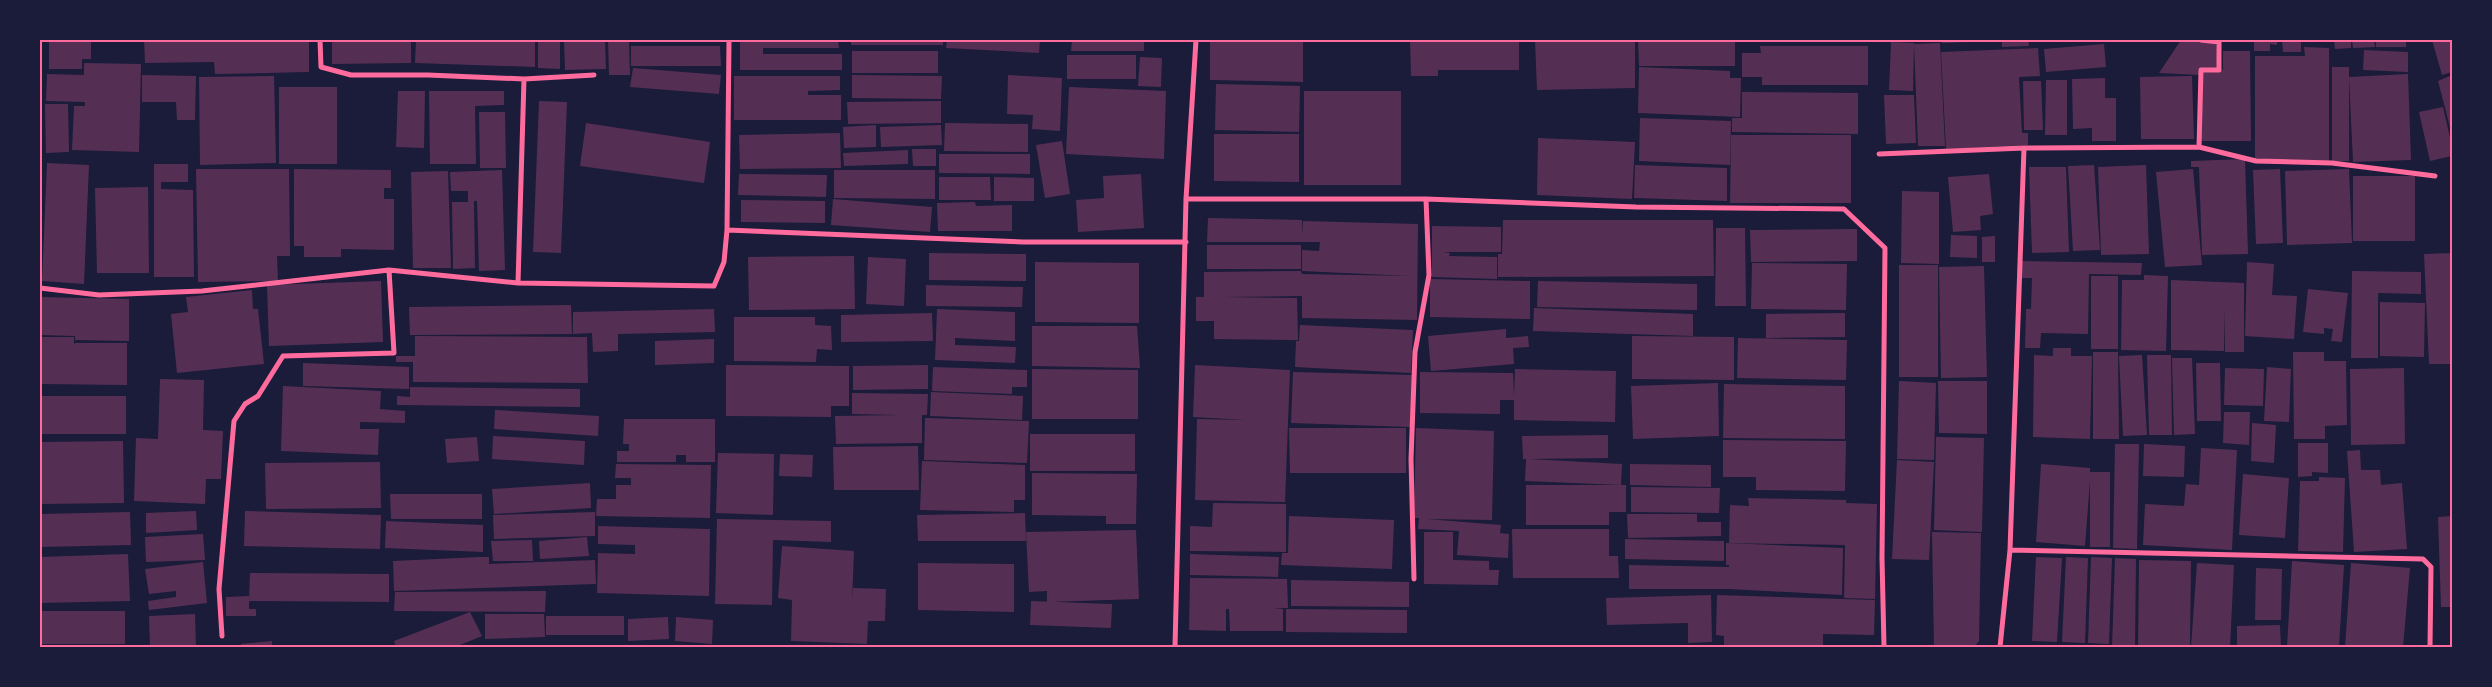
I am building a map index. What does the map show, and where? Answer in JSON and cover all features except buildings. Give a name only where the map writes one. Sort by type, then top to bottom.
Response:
[{"type":"street","points":[[320,40],[321,67],[350,75],[428,75],[524,79],[594,75]]},
{"type":"street","points":[[40,288],[99,295],[202,292],[389,270],[518,283],[714,286],[724,262],[727,230],[729,40]]},
{"type":"street","points":[[1175,647],[1186,198],[1196,40]]},
{"type":"street","points":[[2199,147],[2201,70],[2219,70],[2219,42],[2201,40]]},
{"type":"street","points":[[518,283],[524,79]]},
{"type":"street","points":[[1879,154],[2024,148],[2199,147],[2256,161],[2332,163],[2435,176]]},
{"type":"street","points":[[2000,647],[2010,550],[2024,148]]},
{"type":"street","points":[[1186,198],[1426,199],[1636,207],[1844,209],[1885,248],[1882,548],[1884,647]]},
{"type":"street","points":[[1414,579],[1411,459],[1416,352],[1429,275],[1426,199]]},
{"type":"street","points":[[727,230],[1022,242],[1186,242]]},
{"type":"street","points":[[222,636],[219,589],[234,421],[244,404],[258,396],[283,356],[394,352],[389,270]]},
{"type":"street","points":[[2010,550],[2423,560],[2431,566],[2430,647]]}]
